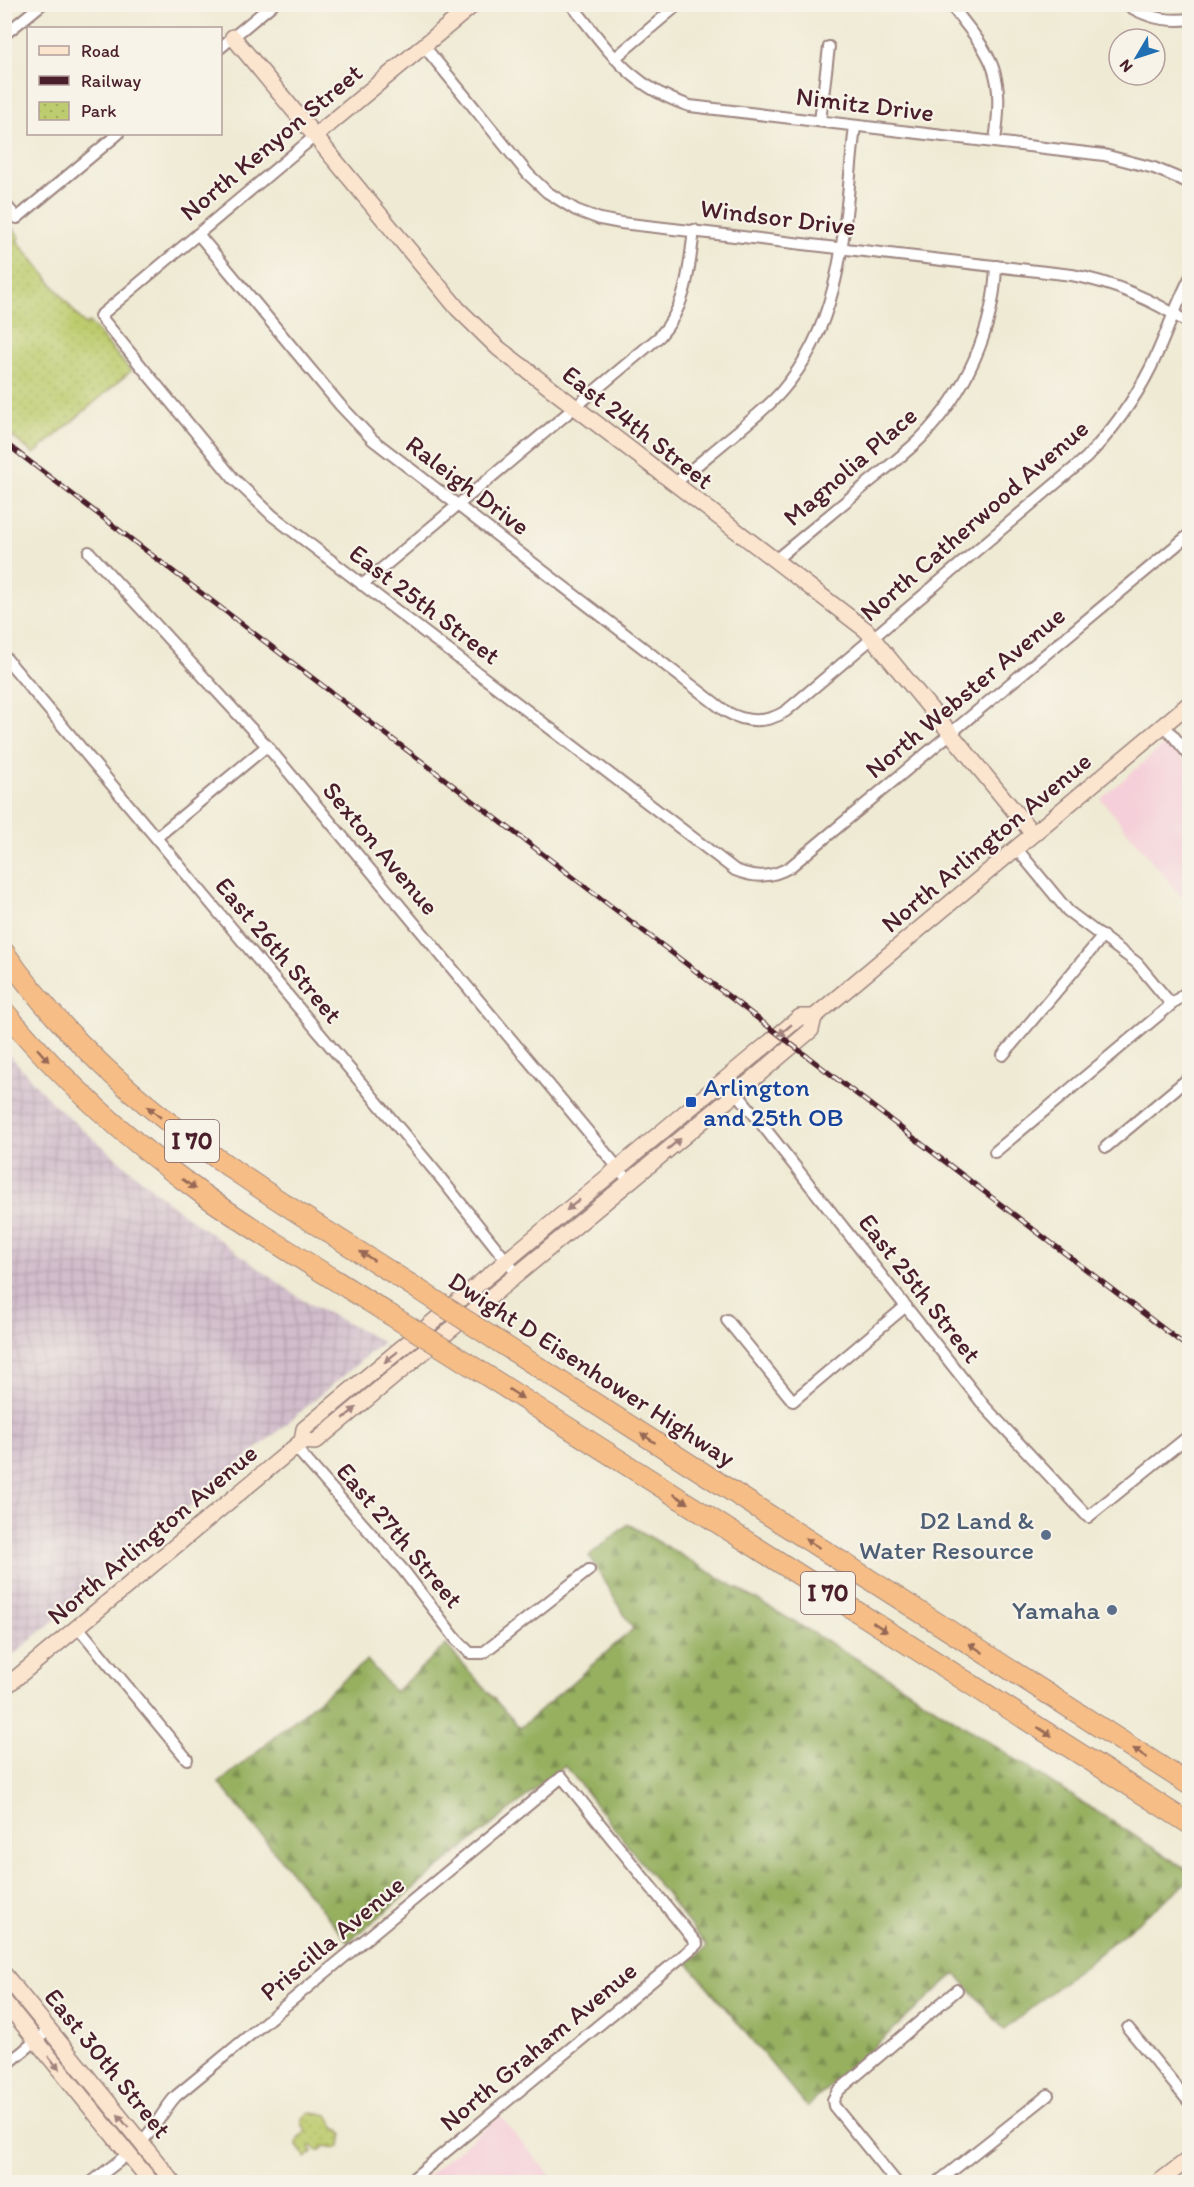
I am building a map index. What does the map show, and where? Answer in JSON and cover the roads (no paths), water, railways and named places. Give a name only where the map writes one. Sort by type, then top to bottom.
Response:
[{"type":"highway","name":"Dwight D Eisenhower Highway","points":[[4,952],[61,1024],[109,1074],[163,1120],[230,1169],[1190,1785]]},
{"type":"highway","name":"I 70","points":[[4,1011],[81,1094],[154,1157],[219,1205],[1190,1824]]},
{"type":"main road","name":"North Kenyon Street","points":[[315,136],[474,4]]},
{"type":"main road","name":"East 24th Street","points":[[233,37],[473,325],[498,348],[574,408],[866,630],[1033,834]]},
{"type":"main road","name":"North Arlington Avenue","points":[[299,1444],[315,1442],[518,1274],[811,1030],[814,1017],[1190,704]]},
{"type":"main road","name":"North Arlington Avenue","points":[[4,1688],[299,1444],[304,1429],[800,1017],[814,1017]]},
{"type":"main road","name":"East 30th Street","points":[[4,1974],[173,2182]]},
{"type":"main road","name":"East 30th Street","points":[[4,2001],[151,2182]]},
{"type":"main road","points":[[1160,2182],[1190,2158]]},
{"type":"street","points":[[4,35],[42,4]]},
{"type":"street","points":[[222,46],[273,4]]},
{"type":"street","name":"Nimitz Drive","points":[[571,4],[615,58],[646,87],[682,104],[1121,158],[1154,168],[1190,183]]},
{"type":"street","points":[[615,58],[679,4]]},
{"type":"street","points":[[950,4],[981,43],[994,70],[999,100],[995,141]]},
{"type":"street","points":[[1126,4],[1139,12],[1156,17],[1190,19]]},
{"type":"street","name":"Windsor Drive","points":[[424,46],[528,174],[558,200],[576,210],[605,220],[1089,278],[1126,290],[1172,312],[1190,324]]},
{"type":"street","points":[[820,121],[829,47]]},
{"type":"street","points":[[674,484],[766,408],[790,381],[811,349],[826,318],[835,285],[855,126]]},
{"type":"street","points":[[4,203],[17,218],[117,135]]},
{"type":"street","name":"North Kenyon Street","points":[[100,316],[315,136]]},
{"type":"street","points":[[362,585],[652,343],[670,324],[685,292],[694,230]]},
{"type":"street","name":"Raleigh Drive","points":[[198,234],[354,422],[387,451],[725,711],[740,719],[756,721]]},
{"type":"street","name":"Magnolia Place","points":[[774,561],[911,447],[943,413],[962,384],[979,350],[989,317],[996,266]]},
{"type":"street","name":"North Catherwood Avenue","points":[[756,721],[765,720],[783,712],[1061,482],[1096,448],[1124,412],[1143,381],[1159,348],[1172,312],[1190,278]]},
{"type":"street","name":"East 25th Street","points":[[100,316],[239,484],[283,524],[732,868],[746,874],[765,876]]},
{"type":"street","name":"North Webster Avenue","points":[[765,876],[784,871],[795,863],[1190,534]]},
{"type":"street","name":"Sexton Avenue","points":[[89,552],[267,746],[629,1181]]},
{"type":"street","name":"East 26th Street","points":[[4,656],[157,837],[518,1274]]},
{"type":"street","points":[[1164,725],[1190,756]]},
{"type":"street","points":[[157,837],[267,746]]},
{"type":"street","points":[[1016,848],[1060,903],[1137,963],[1171,1004]]},
{"type":"street","points":[[1003,1055],[1054,997],[1102,936]]},
{"type":"street","points":[[994,1152],[1190,989]]},
{"type":"street","points":[[1106,1147],[1190,1077]]},
{"type":"street","name":"East 25th Street","points":[[726,1079],[986,1408],[1089,1518],[1190,1435]]},
{"type":"street","points":[[727,1320],[793,1401],[906,1306]]},
{"type":"street","name":"East 27th Street","points":[[299,1444],[456,1639],[470,1653],[483,1653],[589,1570]]},
{"type":"street","points":[[78,1627],[187,1759]]},
{"type":"street","name":"North Graham Avenue","points":[[409,2182],[697,1944],[562,1777]]},
{"type":"street","name":"Priscilla Avenue","points":[[141,2142],[154,2130],[165,2109],[176,2096],[562,1777]]},
{"type":"street","points":[[896,2182],[834,2106],[833,2100],[838,2091],[957,1990]]},
{"type":"street","points":[[1128,2028],[1190,2103]]},
{"type":"street","points":[[4,2067],[50,2029]]},
{"type":"street","points":[[938,2182],[1048,2095]]},
{"type":"street","points":[[92,2182],[128,2154]]},
{"type":"railway","points":[[4,442],[1190,1349]]},
{"type":"place","name":"Arlington and 25th OB","points":[[691,1102]]},
{"type":"place","name":"D2 Land & Water Resource","points":[[1046,1535]]},
{"type":"place","name":"Yamaha","points":[[1112,1610]]}]
